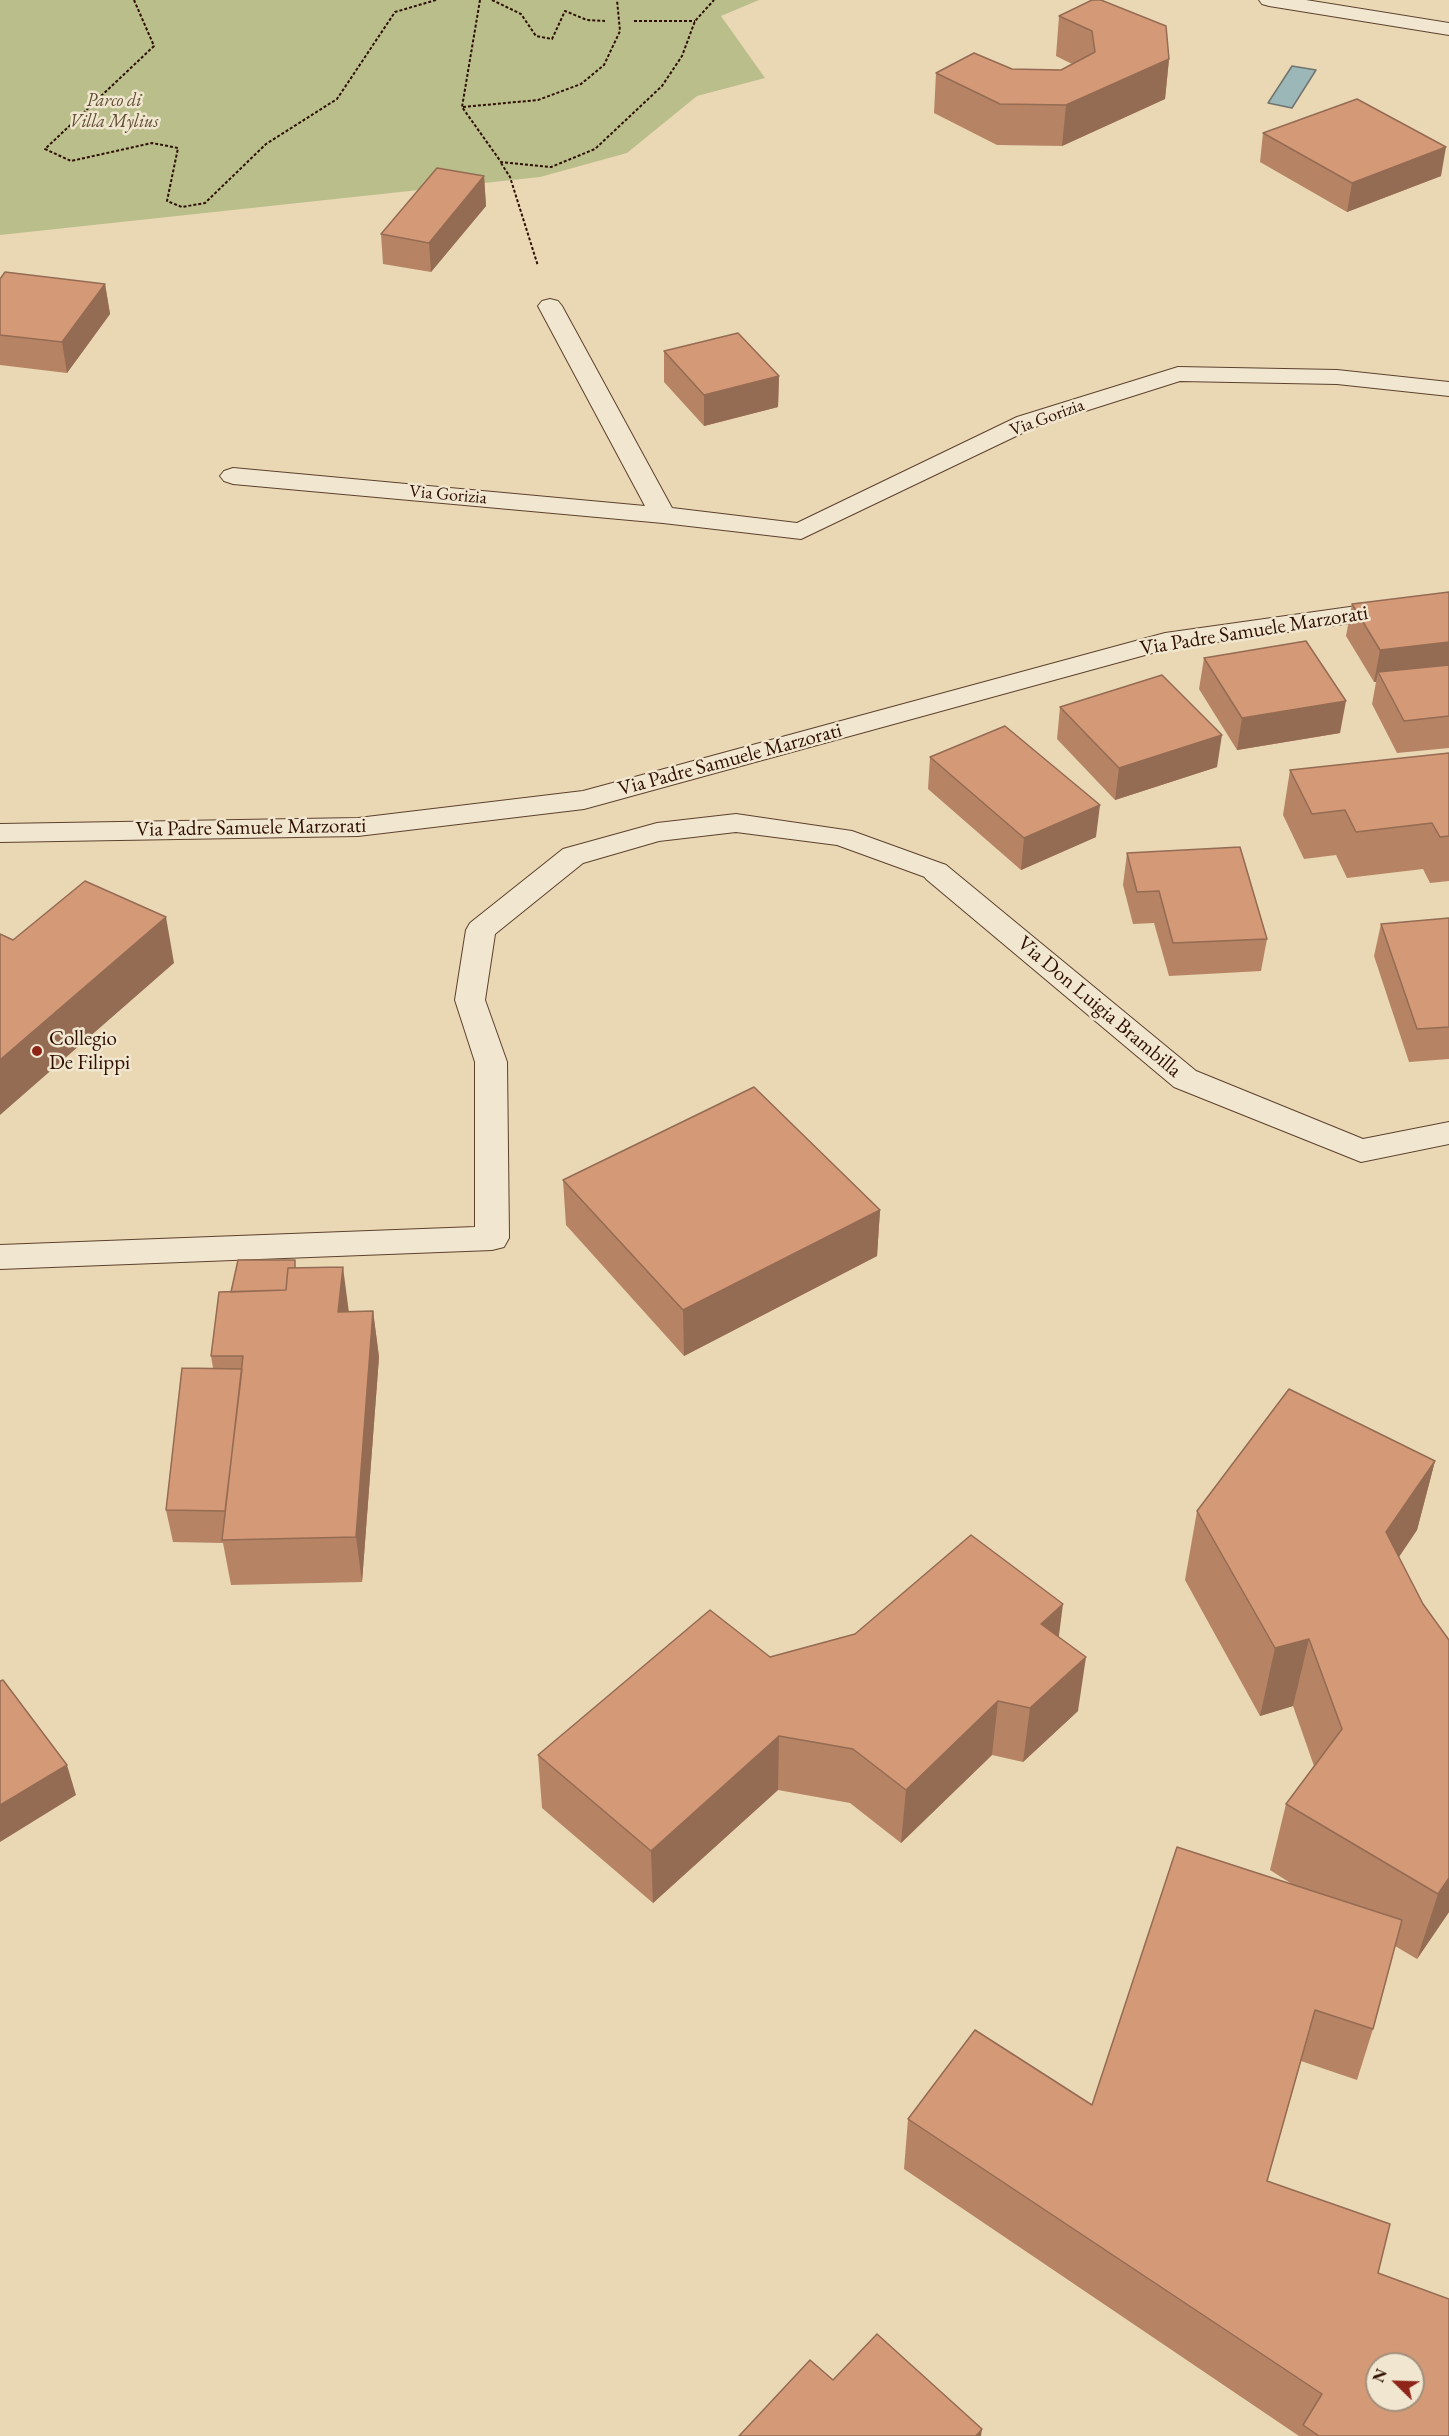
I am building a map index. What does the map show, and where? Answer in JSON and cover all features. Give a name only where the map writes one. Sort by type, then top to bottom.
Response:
[{"type":"street","points":[[1269,0],[1449,29]]},
{"type":"street","points":[[550,306],[663,514]]},
{"type":"street","name":"Via Gorizia","points":[[233,476],[663,514],[801,531],[1026,422],[1178,374],[1337,377],[1449,389]]},
{"type":"street","name":"Via Padre Samuele Marzorati","points":[[0,833],[358,827],[584,800],[1166,641],[1449,601]]},
{"type":"street","name":"Via Don Luigia Brambilla","points":[[0,1257],[492,1238],[491,1062],[470,1000],[481,930],[573,856],[657,832],[736,823],[842,837],[936,872],[1185,1079],[1361,1151],[1449,1133]]},
{"type":"path","points":[[134,0],[154,46],[45,149],[71,160],[152,143],[178,148],[167,201],[182,207],[205,203],[266,144],[337,99],[395,12],[436,0]]},
{"type":"path","points":[[480,0],[462,107],[510,177],[550,306]]},
{"type":"path","points":[[492,0],[521,14],[536,36],[552,39],[565,11],[587,20],[605,21]]},
{"type":"path","points":[[462,107],[538,100],[581,84],[604,65],[620,31],[617,0]]},
{"type":"path","points":[[501,162],[551,167],[595,148],[662,87],[682,56],[695,21],[714,0]]},
{"type":"path","points":[[634,21],[695,21]]},
{"type":"green space","name":"Parco di Villa Mylius","points":[[0,0],[759,0],[721,16],[765,78],[697,96],[627,153],[540,177],[0,235]]},
{"type":"water","points":[[1292,66],[1316,70],[1292,108],[1268,103]]},
{"type":"building","points":[[1092,0],[1101,0],[1166,26],[1169,59],[1066,105],[1000,104],[936,73],[974,53],[1012,69],[1061,70],[1095,52],[1092,31],[1059,16]]},
{"type":"building","points":[[1357,99],[1446,147],[1352,183],[1263,133]]},
{"type":"building","points":[[437,168],[484,176],[429,243],[381,234]]},
{"type":"building","points":[[5,272],[105,284],[62,342],[0,335],[0,279]]},
{"type":"building","points":[[738,333],[779,376],[704,395],[664,351]]},
{"type":"building","points":[[1449,592],[1449,642],[1380,650],[1352,604]]},
{"type":"building","points":[[1306,641],[1346,701],[1242,718],[1204,658]]},
{"type":"building","points":[[1449,665],[1449,716],[1404,721],[1378,672]]},
{"type":"building","points":[[1162,675],[1222,735],[1119,768],[1060,707]]},
{"type":"building","points":[[1005,726],[1100,805],[1024,838],[930,757]]},
{"type":"building","points":[[1449,753],[1449,836],[1440,837],[1432,823],[1356,832],[1345,810],[1312,814],[1290,770]]},
{"type":"building","points":[[1240,847],[1267,939],[1173,943],[1159,891],[1137,892],[1127,853]]},
{"type":"building","points":[[85,881],[166,917],[0,1060],[0,934],[13,940]]},
{"type":"building","points":[[1449,918],[1449,1027],[1417,1029],[1381,924]]},
{"type":"building","points":[[754,1087],[880,1210],[683,1310],[563,1180]]},
{"type":"building","points":[[238,1260],[295,1260],[295,1268],[288,1268],[286,1290],[231,1292]]},
{"type":"building","points":[[343,1267],[338,1312],[373,1311],[356,1537],[222,1540],[243,1356],[211,1356],[219,1292],[286,1290],[288,1268]]},
{"type":"building","points":[[182,1368],[242,1369],[225,1511],[166,1510]]},
{"type":"building","points":[[1289,1389],[1435,1461],[1386,1532],[1423,1604],[1449,1640],[1449,1878],[1438,1894],[1286,1804],[1342,1729],[1309,1639],[1275,1648],[1197,1511]]},
{"type":"building","points":[[971,1535],[1063,1604],[1041,1624],[1086,1657],[1030,1708],[998,1701],[906,1790],[853,1749],[779,1736],[651,1851],[538,1755],[710,1610],[770,1657],[855,1634]]},
{"type":"building","points":[[3,1680],[67,1765],[0,1805],[0,1681]]},
{"type":"building","points":[[1177,1847],[1402,1920],[1373,2029],[1315,2010],[1267,2181],[1390,2224],[1378,2273],[1449,2299],[1449,2436],[1319,2436],[1303,2425],[1322,2394],[908,2119],[975,2030],[1092,2105]]},
{"type":"building","points":[[877,2334],[982,2429],[976,2436],[739,2436],[810,2360],[833,2380]]},
{"type":"place","name":"Collegio De Filippi","points":[[37,1051]]}]
